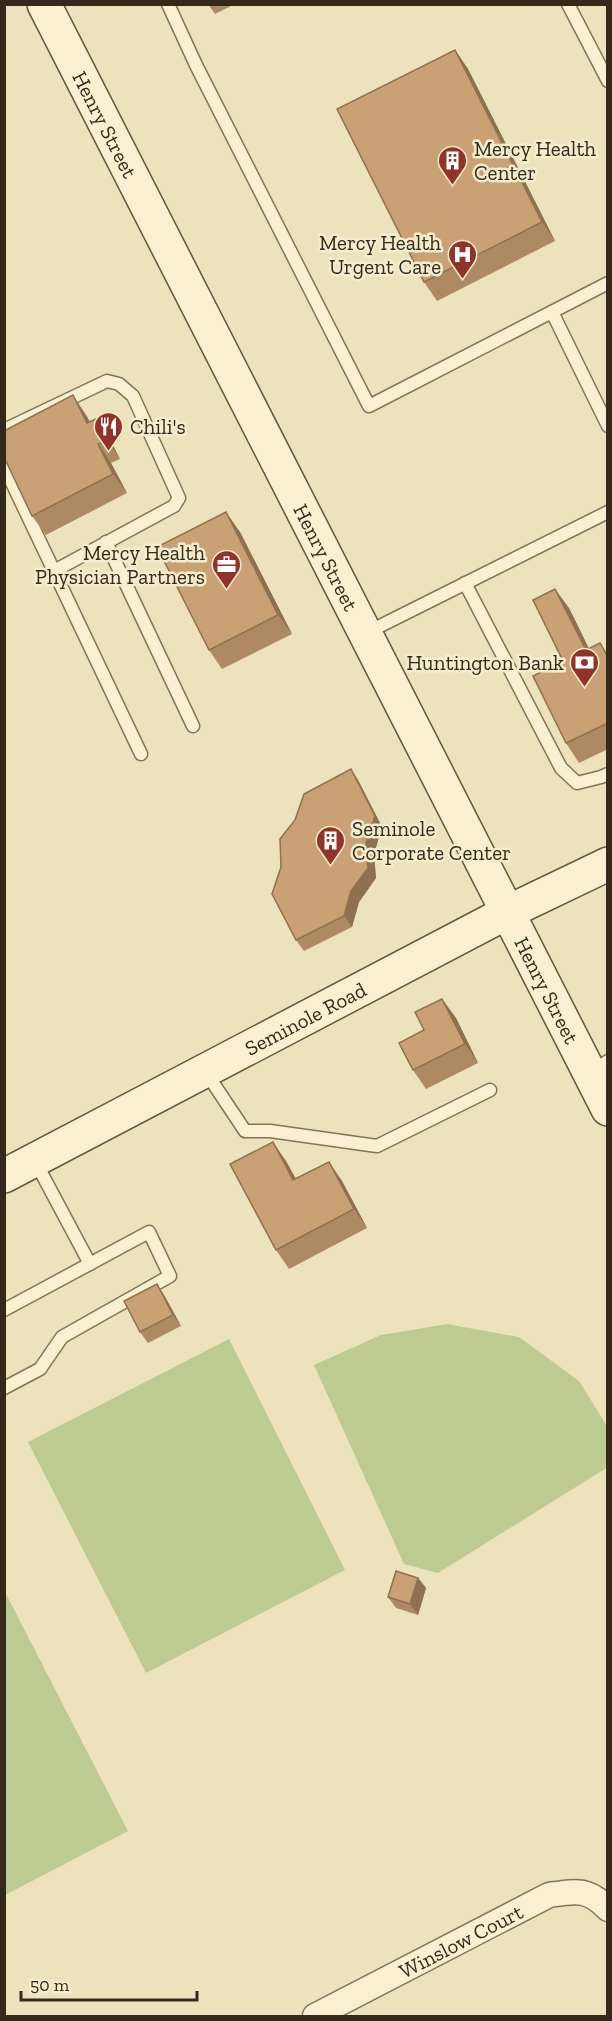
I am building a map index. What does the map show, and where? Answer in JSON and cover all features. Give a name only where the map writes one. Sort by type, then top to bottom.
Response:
[{"type":"street","name":"Henry Street","points":[[44,4],[506,913],[598,1068],[608,1110]]},
{"type":"street","name":"Seminole Road","points":[[4,1176],[506,913],[608,864]]},
{"type":"street","name":"Winslow Court","points":[[315,2016],[549,1895],[577,1891],[597,1898],[608,1909]]},
{"type":"lane","points":[[168,4],[196,65],[369,406],[608,283]]},
{"type":"lane","points":[[568,4],[608,81]]},
{"type":"lane","points":[[552,312],[608,426]]},
{"type":"lane","points":[[4,429],[107,381],[119,384],[133,396],[179,498],[174,506],[54,571]]},
{"type":"lane","points":[[4,466],[141,754]]},
{"type":"lane","points":[[365,634],[608,512]]},
{"type":"lane","points":[[106,542],[193,726]]},
{"type":"lane","points":[[465,583],[561,768],[577,783],[608,774]]},
{"type":"lane","points":[[204,1070],[245,1131],[270,1131],[377,1146],[490,1090]]},
{"type":"lane","points":[[34,1160],[90,1264]]},
{"type":"lane","points":[[4,1310],[149,1232],[170,1276],[62,1336],[40,1369],[4,1388]]},
{"type":"green space","points":[[447,1324],[519,1337],[579,1381],[607,1426],[608,1467],[438,1573],[404,1564],[314,1365],[381,1335]]},
{"type":"green space","points":[[229,1339],[345,1570],[146,1673],[28,1442]]},
{"type":"green space","points":[[5,1592],[128,1831],[4,1895]]},
{"type":"building","name":"Mercy Health Center","points":[[455,50],[542,222],[424,282],[337,109]]},
{"type":"building","points":[[73,395],[87,423],[96,419],[107,440],[98,444],[113,474],[32,516],[4,457],[4,431]]},
{"type":"building","name":"Mercy Health Physician Partners","points":[[226,512],[278,615],[209,650],[157,547]]},
{"type":"building","name":"Huntington Bank","points":[[555,589],[586,650],[600,643],[608,657],[608,723],[566,743],[533,676],[563,661],[533,600]]},
{"type":"building","name":"Seminole Corporate Center","points":[[351,769],[375,816],[366,843],[368,868],[351,891],[344,916],[296,940],[272,894],[281,867],[280,839],[295,820],[304,794]]},
{"type":"building","points":[[442,999],[465,1044],[413,1070],[399,1043],[424,1030],[415,1012]]},
{"type":"building","points":[[273,1142],[293,1180],[329,1162],[354,1209],[276,1250],[230,1164]]},
{"type":"building","points":[[157,1284],[173,1315],[140,1332],[124,1301]]},
{"type":"building","points":[[396,1571],[418,1578],[410,1604],[388,1597]]},
{"type":"place","name":"Mercy Health Center","points":[[453,186]]},
{"type":"place","name":"Mercy Health Urgent Care","points":[[462,280]]},
{"type":"place","name":"Chili's","points":[[109,452]]},
{"type":"place","name":"Mercy Health Physician Partners","points":[[226,590]]},
{"type":"place","name":"Huntington Bank","points":[[585,688]]},
{"type":"place","name":"Seminole Corporate Center","points":[[331,866]]}]
